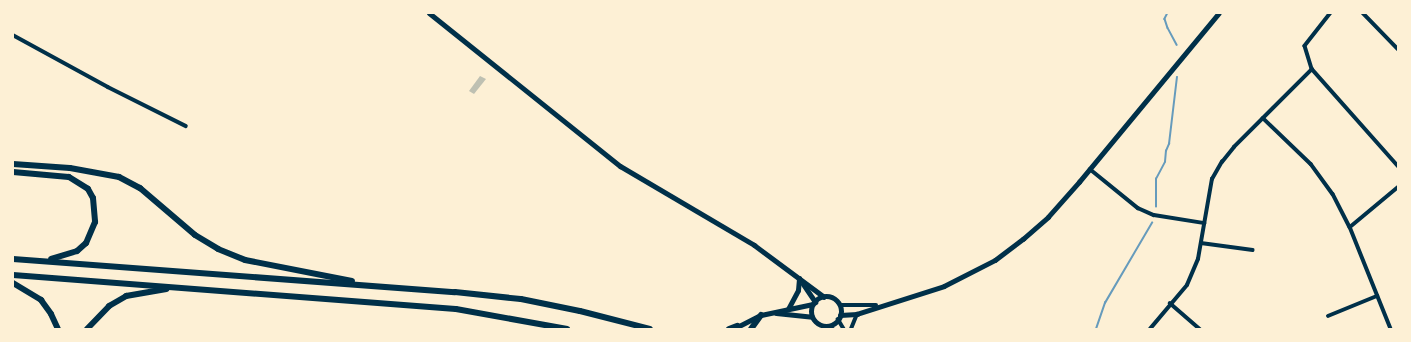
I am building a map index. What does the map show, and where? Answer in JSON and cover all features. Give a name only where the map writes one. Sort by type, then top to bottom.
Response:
[{"type":"highway","points":[[13,164],[84,170],[119,177],[158,201],[195,235],[245,260],[385,286]]},
{"type":"highway","points":[[13,172],[69,177],[88,189],[93,198],[95,222],[86,243],[77,251],[65,256],[40,260]]},
{"type":"highway","points":[[13,259],[385,286],[521,300],[580,311],[650,329]]},
{"type":"highway","points":[[13,275],[456,309],[567,329]]},
{"type":"highway","points":[[13,283],[40,300],[51,314],[58,329]]},
{"type":"highway","points":[[87,329],[109,306],[126,296],[177,287]]},
{"type":"highway","points":[[751,329],[761,315]]},
{"type":"highway","points":[[729,329],[736,327]]},
{"type":"main road","points":[[429,13],[620,166],[754,245],[824,297],[833,298],[840,305],[839,317],[827,326],[818,324],[812,317],[774,313]]},
{"type":"main road","points":[[799,278],[814,303],[812,317]]},
{"type":"main road","points":[[788,309],[798,290],[799,278]]},
{"type":"main road","points":[[736,327],[761,315],[814,303],[824,297]]},
{"type":"street","points":[[844,329],[839,317],[857,314],[944,286],[995,260],[1048,217],[1090,169],[1219,13]]},
{"type":"street","points":[[1331,13],[1305,46],[1312,69],[1398,166]]},
{"type":"street","points":[[1363,13],[1398,50]]},
{"type":"street","points":[[13,35],[108,87],[186,126]]},
{"type":"street","points":[[1150,329],[1186,285],[1198,259],[1214,176],[1234,147],[1312,69]]},
{"type":"street","points":[[1263,118],[1310,164],[1325,181],[1350,227],[1390,329]]},
{"type":"street","points":[[1090,169],[1130,203],[1146,212],[1204,223]]},
{"type":"street","points":[[1350,227],[1398,187]]},
{"type":"street","points":[[1201,243],[1253,250]]},
{"type":"street","points":[[1328,316],[1377,296]]},
{"type":"street","points":[[1170,303],[1200,329]]},
{"type":"street","points":[[840,305],[882,305]]},
{"type":"street","points":[[851,329],[857,314]]},
{"type":"street","points":[[827,326],[833,329]]},
{"type":"building","points":[[480,76],[486,79],[474,94],[469,91]]},
{"type":"waterway","points":[[1168,13],[1165,19],[1177,45]]},
{"type":"waterway","points":[[1156,207],[1156,179],[1165,162],[1166,151],[1169,144],[1177,77]]},
{"type":"waterway","points":[[1096,329],[1105,303],[1152,223]]}]
